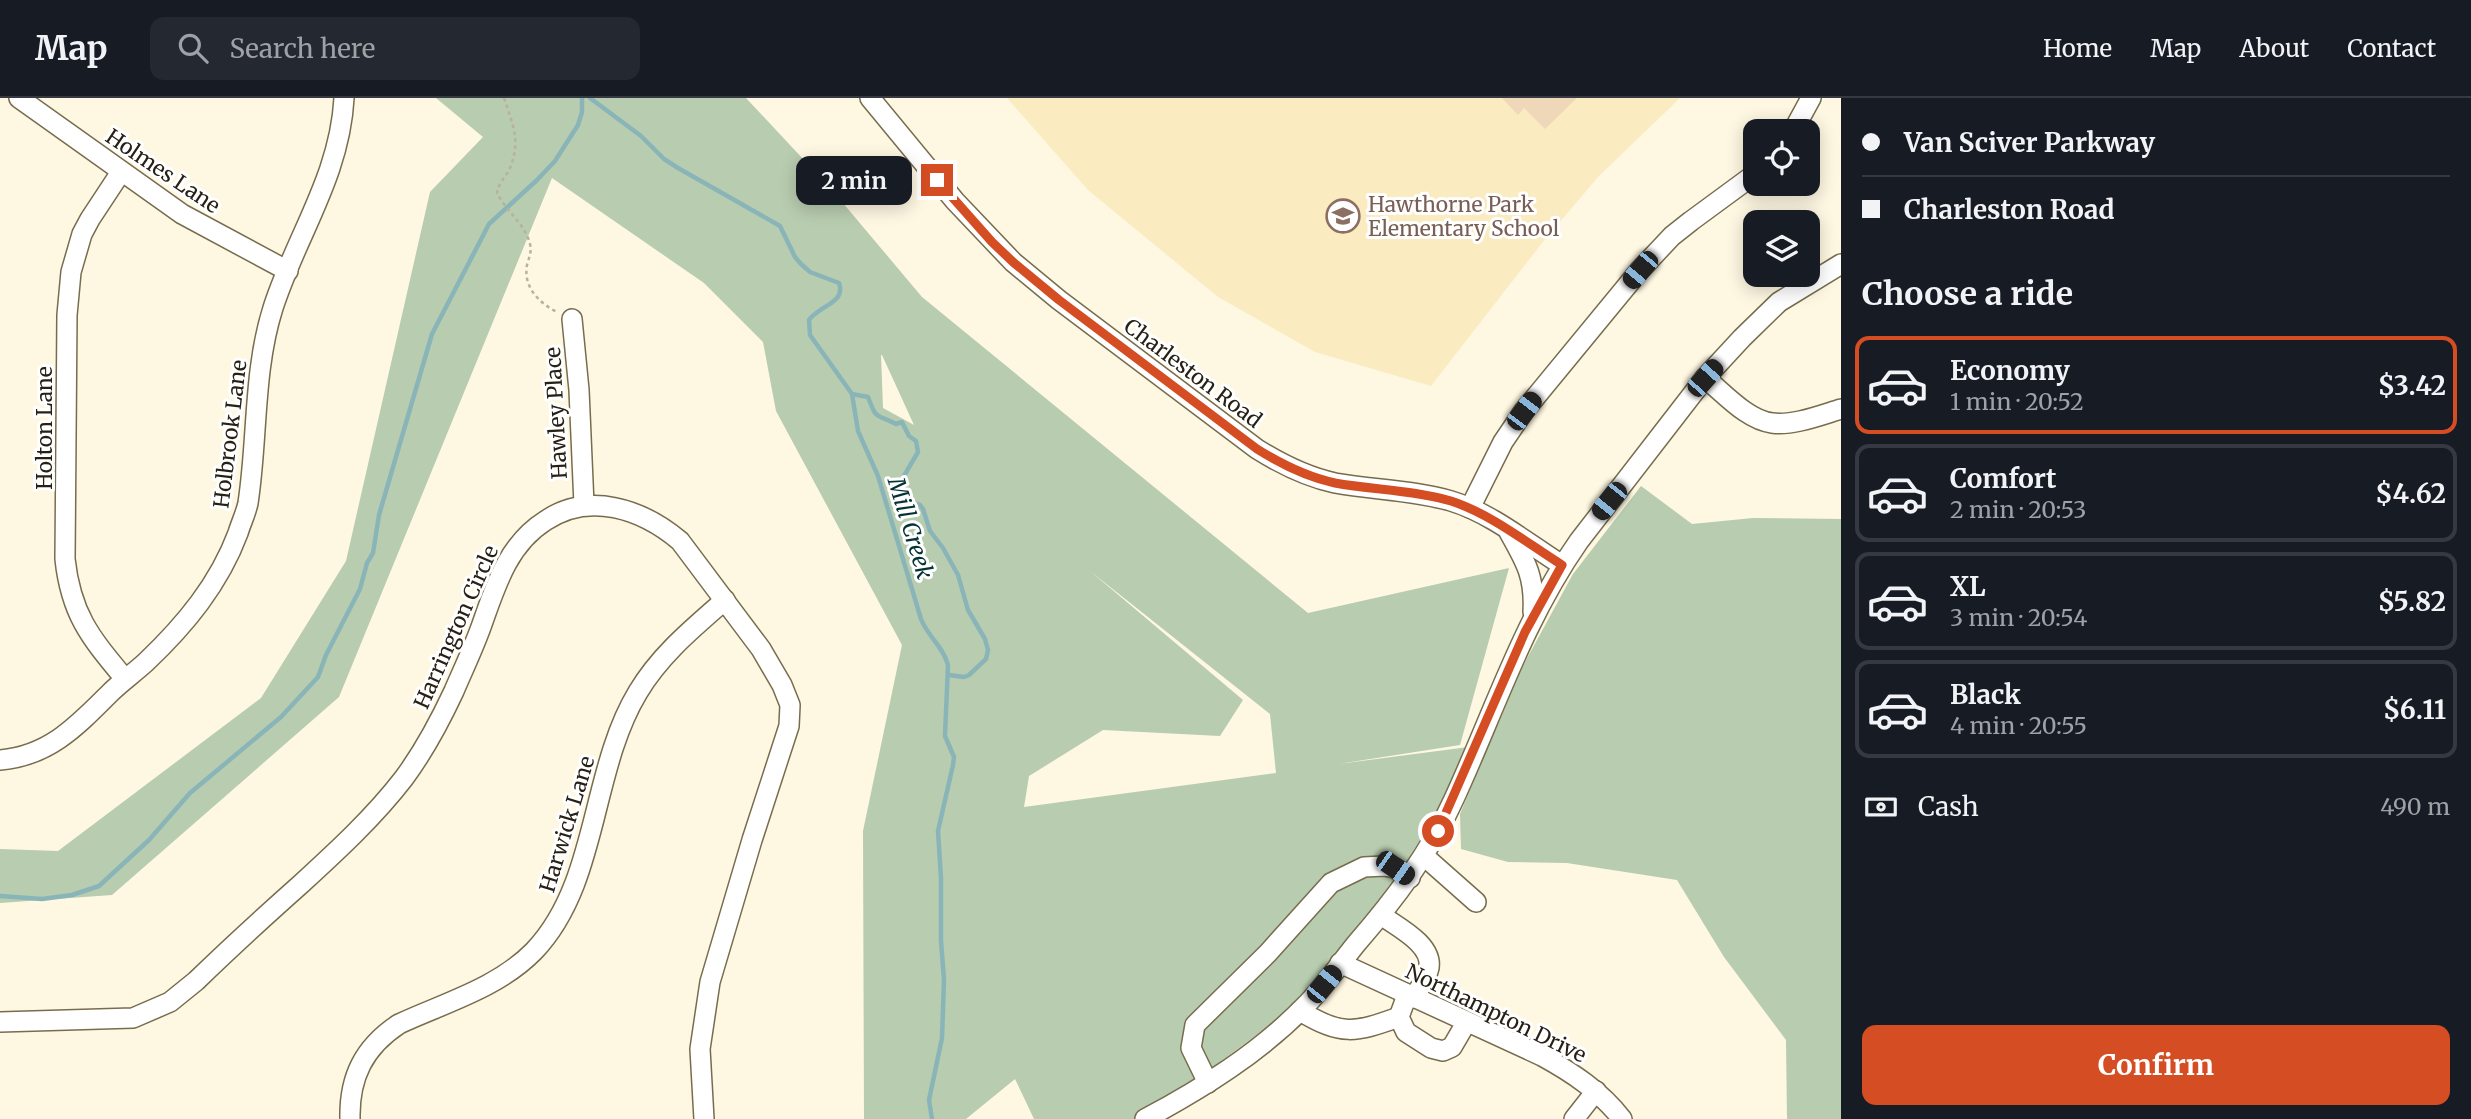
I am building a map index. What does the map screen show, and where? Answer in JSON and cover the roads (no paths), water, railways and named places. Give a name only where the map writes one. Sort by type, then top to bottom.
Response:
[{"type":"street","name":"Holmes Lane","points":[[19,98],[200,225],[288,271]]},
{"type":"street","name":"Holbrook Lane","points":[[0,760],[24,757],[56,743],[84,720],[158,650],[201,602],[213,584],[233,545],[248,505],[263,352],[273,308],[327,182],[341,126],[344,98]]},
{"type":"street","name":"Charleston Road","points":[[870,98],[955,201],[1013,262],[1059,300],[1257,449],[1282,464],[1334,482],[1399,490],[1470,508],[1562,565]]},
{"type":"street","points":[[1800,119],[1811,98]]},
{"type":"street","name":"Holton Lane","points":[[121,172],[82,234],[71,272],[67,314],[65,559],[68,581],[81,621],[125,679]]},
{"type":"street","points":[[1470,508],[1503,442],[1524,411],[1640,270],[1691,220],[1743,183]]},
{"type":"street","points":[[1145,1119],[1208,1083],[1252,1052],[1300,1011],[1381,915],[1424,856],[1454,799],[1510,664],[1533,617],[1562,565],[1598,514],[1705,378],[1779,302],[1841,264]]},
{"type":"street","name":"Hawley Place","points":[[572,319],[579,390],[583,505]]},
{"type":"street","points":[[1705,378],[1754,418],[1772,424],[1787,423],[1841,409]]},
{"type":"street","name":"Harrington Circle","points":[[0,1022],[133,1018],[170,1002],[196,981],[352,835],[404,778],[442,716],[467,661],[495,585],[516,548],[543,522],[561,511],[597,504],[647,519],[665,528],[687,550],[767,658],[790,705],[789,726],[710,982],[700,1049],[704,1119]]},
{"type":"street","points":[[1507,530],[1524,560],[1535,590],[1533,617]]},
{"type":"street","name":"Harwick Lane","points":[[350,1119],[352,1093],[362,1060],[384,1034],[399,1024],[499,978],[534,951],[553,927],[567,902],[614,751],[637,693],[672,648],[725,600]]},
{"type":"street","points":[[1424,856],[1476,902]]},
{"type":"street","points":[[1208,1083],[1191,1048],[1195,1025],[1268,953],[1331,883],[1364,867],[1395,868],[1410,878]]},
{"type":"street","points":[[1300,1011],[1326,1026],[1343,1031],[1370,1028],[1399,1017],[1410,996],[1425,980],[1430,966],[1427,954],[1419,943],[1381,915]]},
{"type":"street","name":"Northampton Drive","points":[[1340,963],[1542,1056],[1574,1074],[1596,1091],[1622,1119]]},
{"type":"street","points":[[1399,1017],[1406,1032],[1431,1048],[1443,1051],[1452,1047],[1466,1023]]},
{"type":"street","points":[[1574,1119],[1596,1091]]},
{"type":"waterway","points":[[0,896],[42,899],[72,895],[99,886],[149,840],[190,793],[281,717],[318,677],[326,655],[360,589],[367,563],[373,553],[379,515],[432,334],[489,224],[555,161],[578,125],[582,98]]},
{"type":"waterway","name":"Mill Creek","points":[[590,98],[641,136],[664,159],[780,226],[801,264],[810,272],[839,283],[839,295],[835,300],[809,320],[810,335],[852,394],[858,431],[878,476],[921,619],[943,652],[948,665],[945,736],[954,757],[938,831],[944,980],[942,1038],[929,1100],[932,1119]]},
{"type":"waterway","points":[[852,394],[868,397],[878,415],[896,424],[902,422],[909,436],[916,441],[918,452],[901,481],[900,495],[904,500],[920,505],[923,509],[930,531],[958,575],[968,610],[985,639],[988,650],[986,659],[969,675],[949,675]]},
{"type":"place","name":"Hawthorne Park Elementary School","points":[[1343,216]]}]
